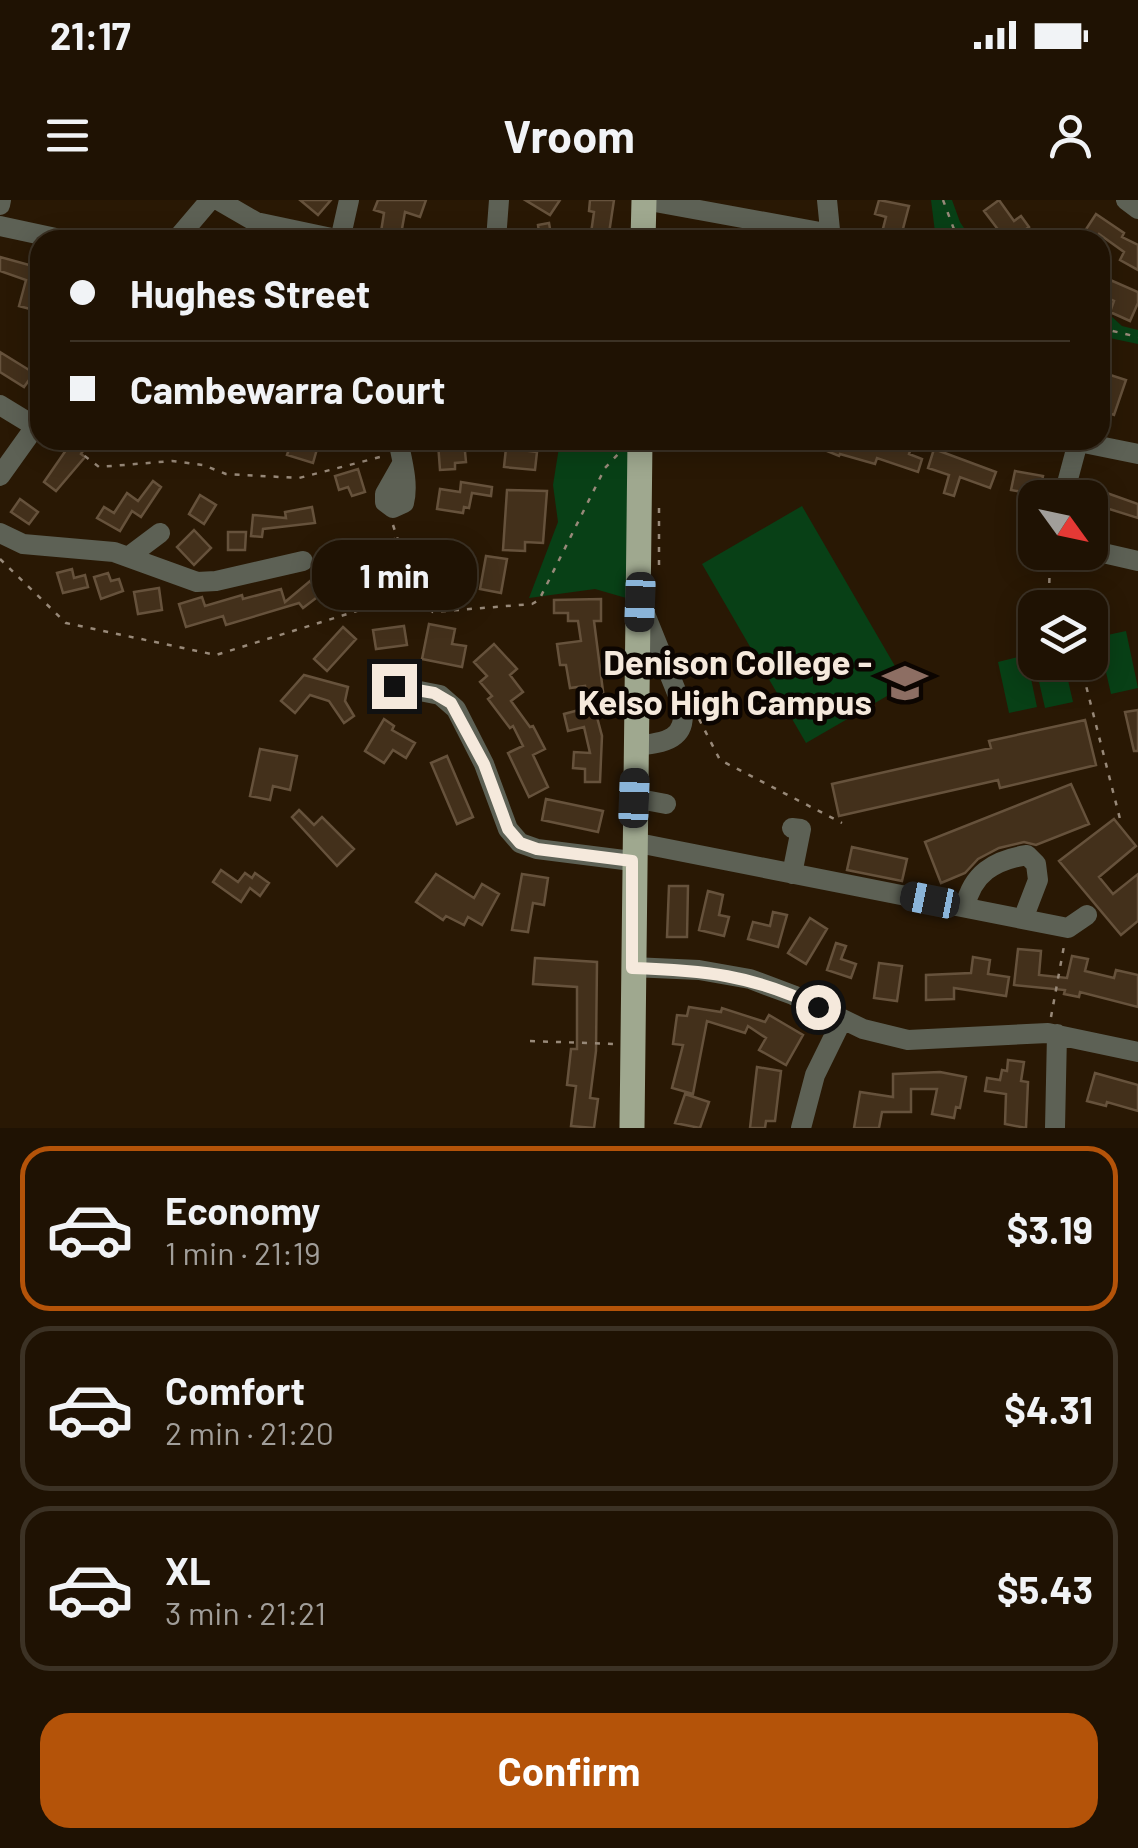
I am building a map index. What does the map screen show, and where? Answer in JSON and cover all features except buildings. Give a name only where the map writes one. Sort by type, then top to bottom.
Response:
[{"type":"main road","points":[[643,230],[644,200]]},
{"type":"main road","points":[[632,1128],[640,450]]},
{"type":"street","points":[[184,230],[210,200]]},
{"type":"street","points":[[218,200],[256,222],[294,230]]},
{"type":"street","points":[[343,230],[349,200]]},
{"type":"street","points":[[497,230],[499,200]]},
{"type":"street","points":[[644,200],[796,230]]},
{"type":"street","points":[[827,200],[830,230]]},
{"type":"street","points":[[1126,200],[1138,209]]},
{"type":"street","points":[[0,226],[30,232]]},
{"type":"street","points":[[0,405],[30,420]]},
{"type":"street","points":[[0,476],[30,435]]},
{"type":"street","points":[[1110,448],[1138,454]]},
{"type":"street","points":[[1066,480],[1071,450]]},
{"type":"street","points":[[393,508],[401,506],[406,498],[400,452]]},
{"type":"street","points":[[0,533],[23,544],[96,548],[197,582],[303,561]]},
{"type":"street","points":[[128,556],[160,533]]},
{"type":"street","points":[[1108,554],[1138,561]]},
{"type":"street","points":[[635,746],[668,741],[678,732],[683,718],[640,602]]},
{"type":"street","points":[[394,686],[434,693],[451,703],[484,764],[508,829],[520,843],[537,849],[633,852],[792,874],[1068,928],[1087,915]]},
{"type":"street","points":[[634,798],[666,804]]},
{"type":"street","points":[[792,828],[801,829],[792,874]]},
{"type":"street","points":[[965,907],[969,888],[978,875],[1014,857],[1027,856],[1036,864],[1038,880],[1023,919]]},
{"type":"street","points":[[632,968],[739,976],[793,995],[842,1020],[908,1040],[1052,1034],[1138,1052]]},
{"type":"street","points":[[801,1128],[815,1074],[842,1020]]},
{"type":"street","points":[[1052,1034],[1055,1128]]},
{"type":"path","points":[[943,200],[954,230]]},
{"type":"path","points":[[1110,330],[1138,337]]},
{"type":"path","points":[[76,450],[99,468],[172,460],[226,474],[299,478],[400,452]]},
{"type":"path","points":[[0,558],[66,623],[216,655],[389,601],[420,604],[433,612],[532,604],[539,600],[605,468],[620,452],[605,450]]},
{"type":"path","points":[[658,498],[659,566]]},
{"type":"path","points":[[393,508],[392,522],[420,604]]},
{"type":"path","points":[[1085,680],[1120,819]]},
{"type":"path","points":[[699,719],[720,760],[842,824]]},
{"type":"path","points":[[1052,1034],[1068,928]]},
{"type":"path","points":[[530,1041],[632,1044]]},
{"type":"green space","points":[[931,200],[952,200],[965,230],[935,230]]},
{"type":"green space","points":[[1110,315],[1122,326],[1138,330],[1138,344],[1110,338]]},
{"type":"green space","points":[[559,450],[640,450],[640,602],[595,589],[529,598],[558,522],[553,485]]},
{"type":"green space","points":[[802,506],[906,685],[806,743],[702,564]]},
{"type":"green space","points":[[1126,631],[1138,688],[1111,694],[1108,635]]},
{"type":"green space","points":[[1018,657],[1018,680],[1031,680],[1037,707],[1009,713],[998,662]]},
{"type":"green space","points":[[1039,680],[1068,680],[1073,702],[1045,708]]},
{"type":"place","name":"Denison College - Kelso High Campus","points":[[905,683]]},
{"type":"route","points":[[394,686],[434,693],[451,703],[484,764],[508,829],[520,843],[537,849],[632,861],[632,968],[728,974],[768,985],[818,1007]]}]
